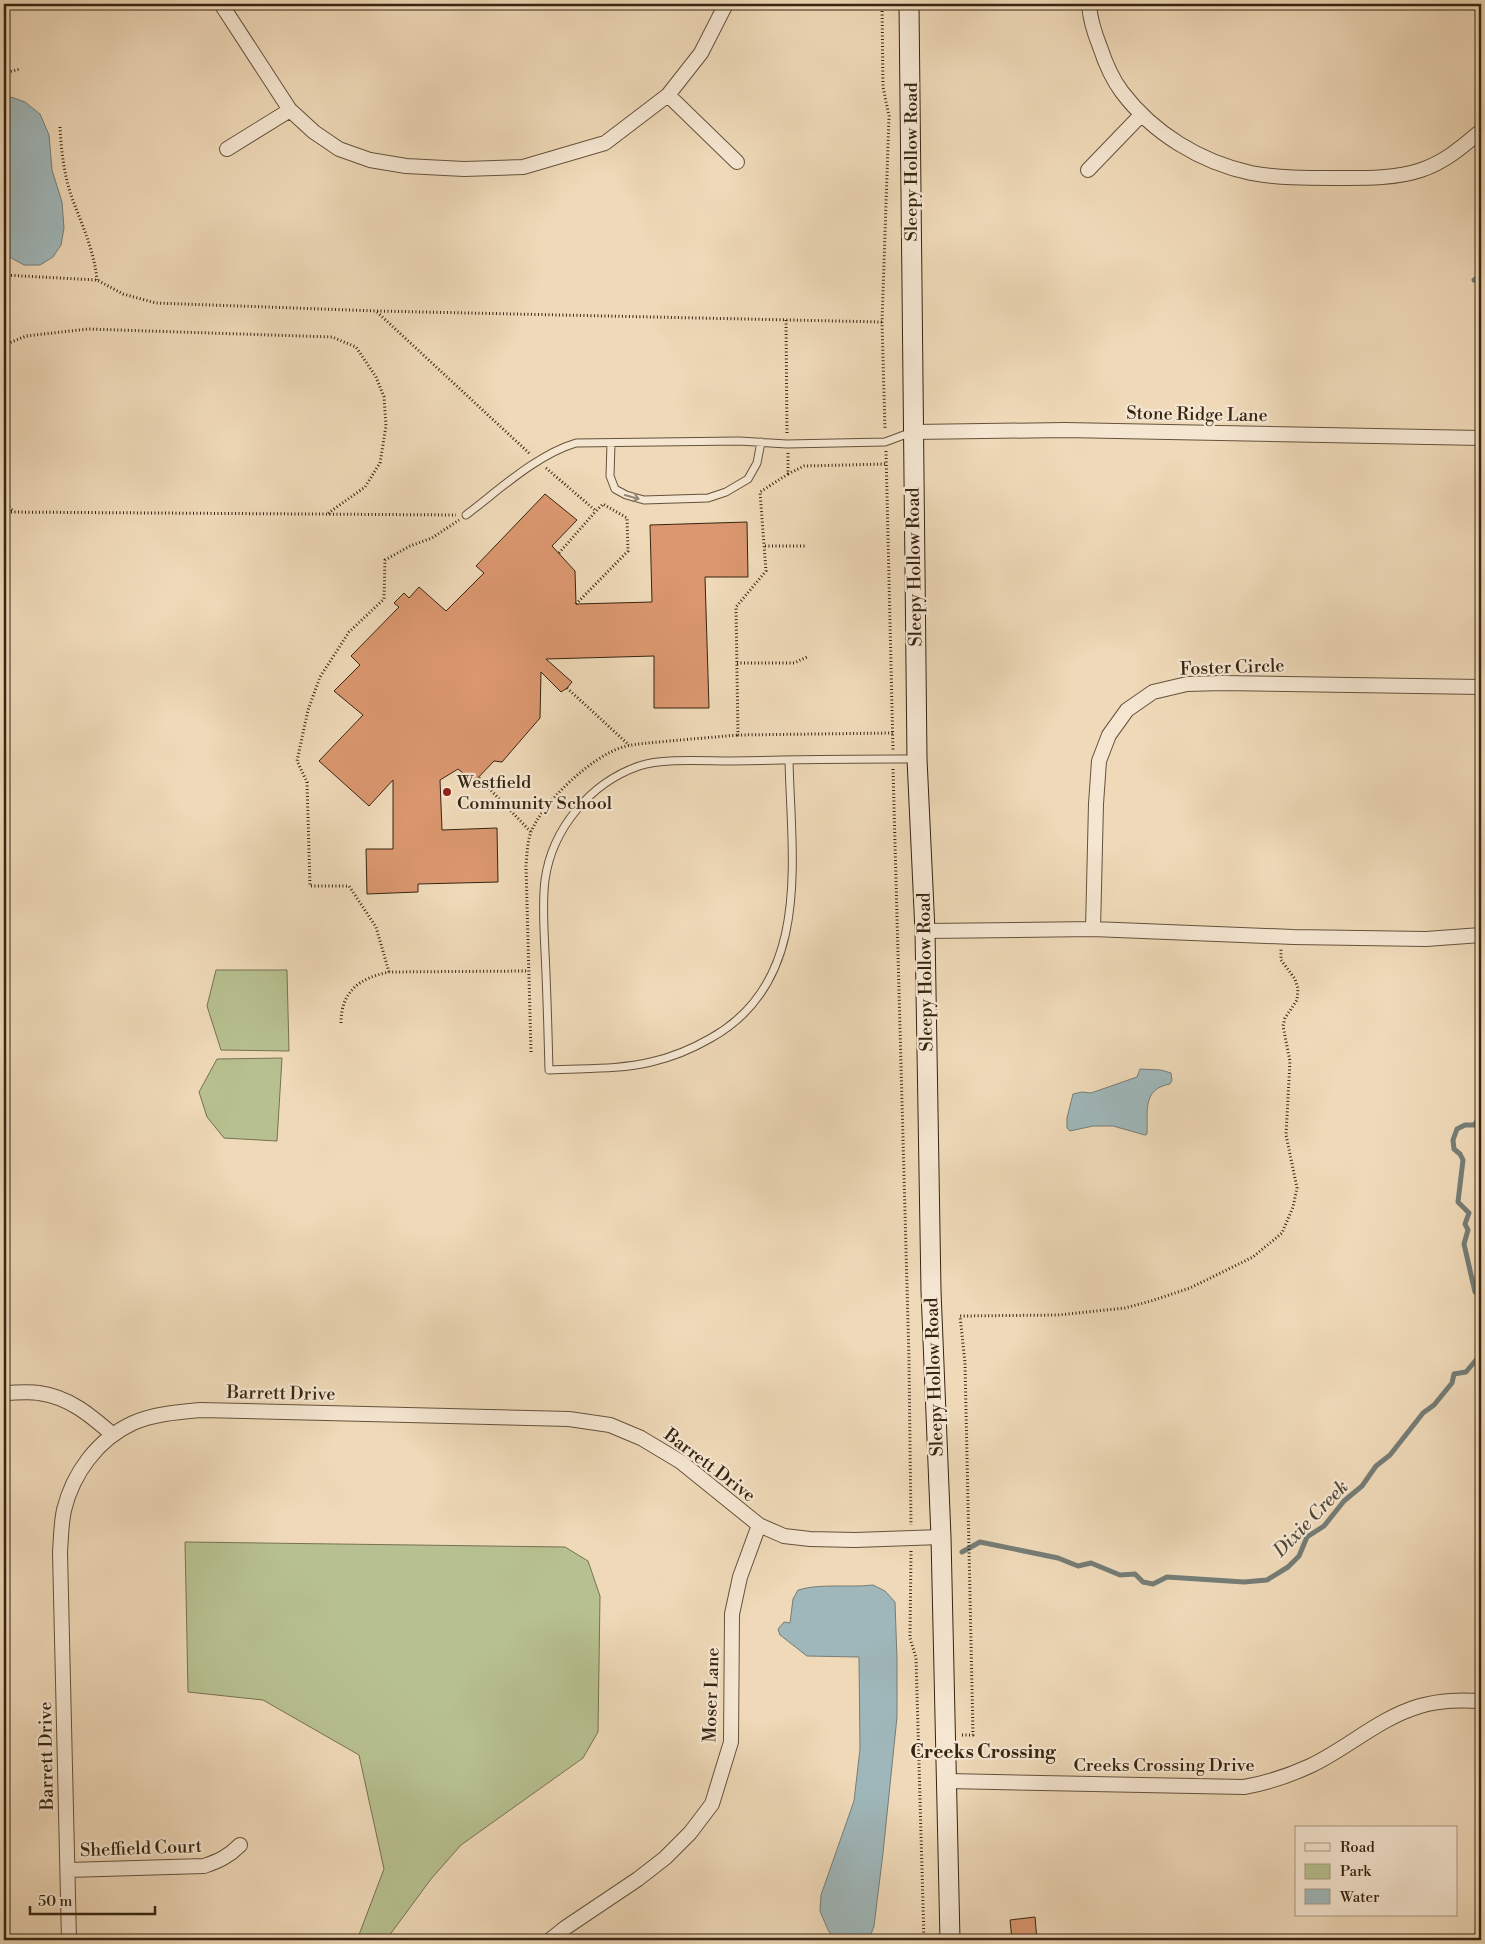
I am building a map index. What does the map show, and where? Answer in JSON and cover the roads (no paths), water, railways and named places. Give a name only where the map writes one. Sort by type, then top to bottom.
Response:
[{"type":"street","points":[[221,4],[290,110],[314,132],[339,149],[370,160],[406,166],[464,169],[523,167],[605,143],[668,95],[700,53],[726,4]]},
{"type":"street","name":"Sleepy Hollow Road","points":[[910,4],[917,759],[925,931],[931,1291],[941,1537],[950,1940]]},
{"type":"street","points":[[1089,4],[1090,22],[1104,60],[1120,90],[1141,115],[1173,141],[1225,165],[1251,173],[1306,178],[1373,178],[1420,170],[1452,156],[1481,132]]},
{"type":"street","points":[[668,95],[737,162]]},
{"type":"street","points":[[227,149],[290,110]]},
{"type":"street","points":[[1088,170],[1141,115]]},
{"type":"street","name":"Stone Ridge Lane","points":[[913,432],[1065,430],[1481,438]]},
{"type":"street","name":"Foster Circle","points":[[1093,929],[1099,761],[1109,734],[1127,710],[1152,692],[1188,684],[1222,683],[1481,686]]},
{"type":"street","points":[[925,931],[1093,929],[1426,939],[1481,934]]},
{"type":"street","points":[[4,1393],[38,1392],[64,1400],[84,1410],[112,1434]]},
{"type":"street","name":"Barrett Drive","points":[[69,1940],[61,1532],[64,1510],[72,1488],[94,1451],[112,1434],[134,1422],[171,1413],[200,1410],[569,1419],[610,1425],[641,1438],[681,1462],[759,1526],[784,1536],[810,1539],[855,1540],[941,1537]]},
{"type":"street","name":"Moser Lane","points":[[550,1940],[638,1880],[665,1858],[690,1833],[712,1804],[731,1742],[732,1614],[740,1577],[759,1526]]},
{"type":"street","name":"Creeks Crossing Drive","points":[[947,1781],[1244,1787],[1273,1782],[1311,1766],[1386,1719],[1420,1706],[1446,1700],[1481,1701]]},
{"type":"street","name":"Sheffield Court","points":[[68,1870],[204,1866],[219,1862],[240,1844]]},
{"type":"lane","points":[[466,515],[538,460],[558,448],[576,443],[739,441],[788,444],[886,442],[913,432]]},
{"type":"lane","points":[[611,443],[610,476],[615,489],[626,495],[644,500],[708,498],[726,492],[748,478],[757,463],[761,442]]},
{"type":"lane","points":[[789,760],[792,815],[792,887],[789,920],[778,962],[764,988],[750,1008],[716,1035],[674,1057],[632,1066],[549,1070],[543,896],[547,869],[557,839],[566,823],[584,800],[617,777],[642,765],[662,762],[789,760],[917,759]]},
{"type":"water","points":[[11,97],[25,102],[40,114],[49,135],[52,170],[62,202],[64,228],[61,245],[53,257],[40,265],[24,265],[4,254],[4,102]]},
{"type":"water","points":[[1140,1069],[1161,1070],[1171,1073],[1172,1080],[1170,1084],[1155,1091],[1148,1102],[1147,1134],[1113,1126],[1093,1126],[1070,1131],[1067,1128],[1067,1118],[1073,1094],[1091,1093],[1137,1077]]},
{"type":"water","points":[[873,1585],[885,1591],[895,1602],[897,1717],[883,1853],[874,1926],[869,1940],[835,1940],[828,1930],[820,1911],[821,1895],[854,1801],[860,1749],[859,1657],[807,1656],[780,1635],[778,1629],[784,1622],[790,1623],[793,1599],[798,1590],[826,1586]]},
{"type":"waterway","points":[[1474,280],[1481,275]]},
{"type":"waterway","name":"Dixie Creek","points":[[1481,1117],[1474,1125],[1465,1125],[1457,1129],[1453,1140],[1454,1149],[1463,1160],[1458,1202],[1469,1213],[1465,1224],[1468,1230],[1464,1244],[1475,1292],[1481,1296]]},
{"type":"waterway","name":"Dixie Creek","points":[[962,1552],[980,1542],[1058,1558],[1078,1566],[1091,1563],[1120,1575],[1135,1574],[1143,1582],[1153,1584],[1167,1577],[1244,1582],[1267,1580],[1288,1567],[1299,1556],[1307,1537],[1324,1526],[1344,1501],[1362,1486],[1376,1466],[1390,1455],[1423,1413],[1434,1405],[1452,1383],[1454,1374],[1466,1372],[1481,1354]]},
{"type":"place","name":"Westfield Community School","points":[[447,792]]},
{"type":"district","name":"Creeks Crossing","points":[[983,1751]]}]
